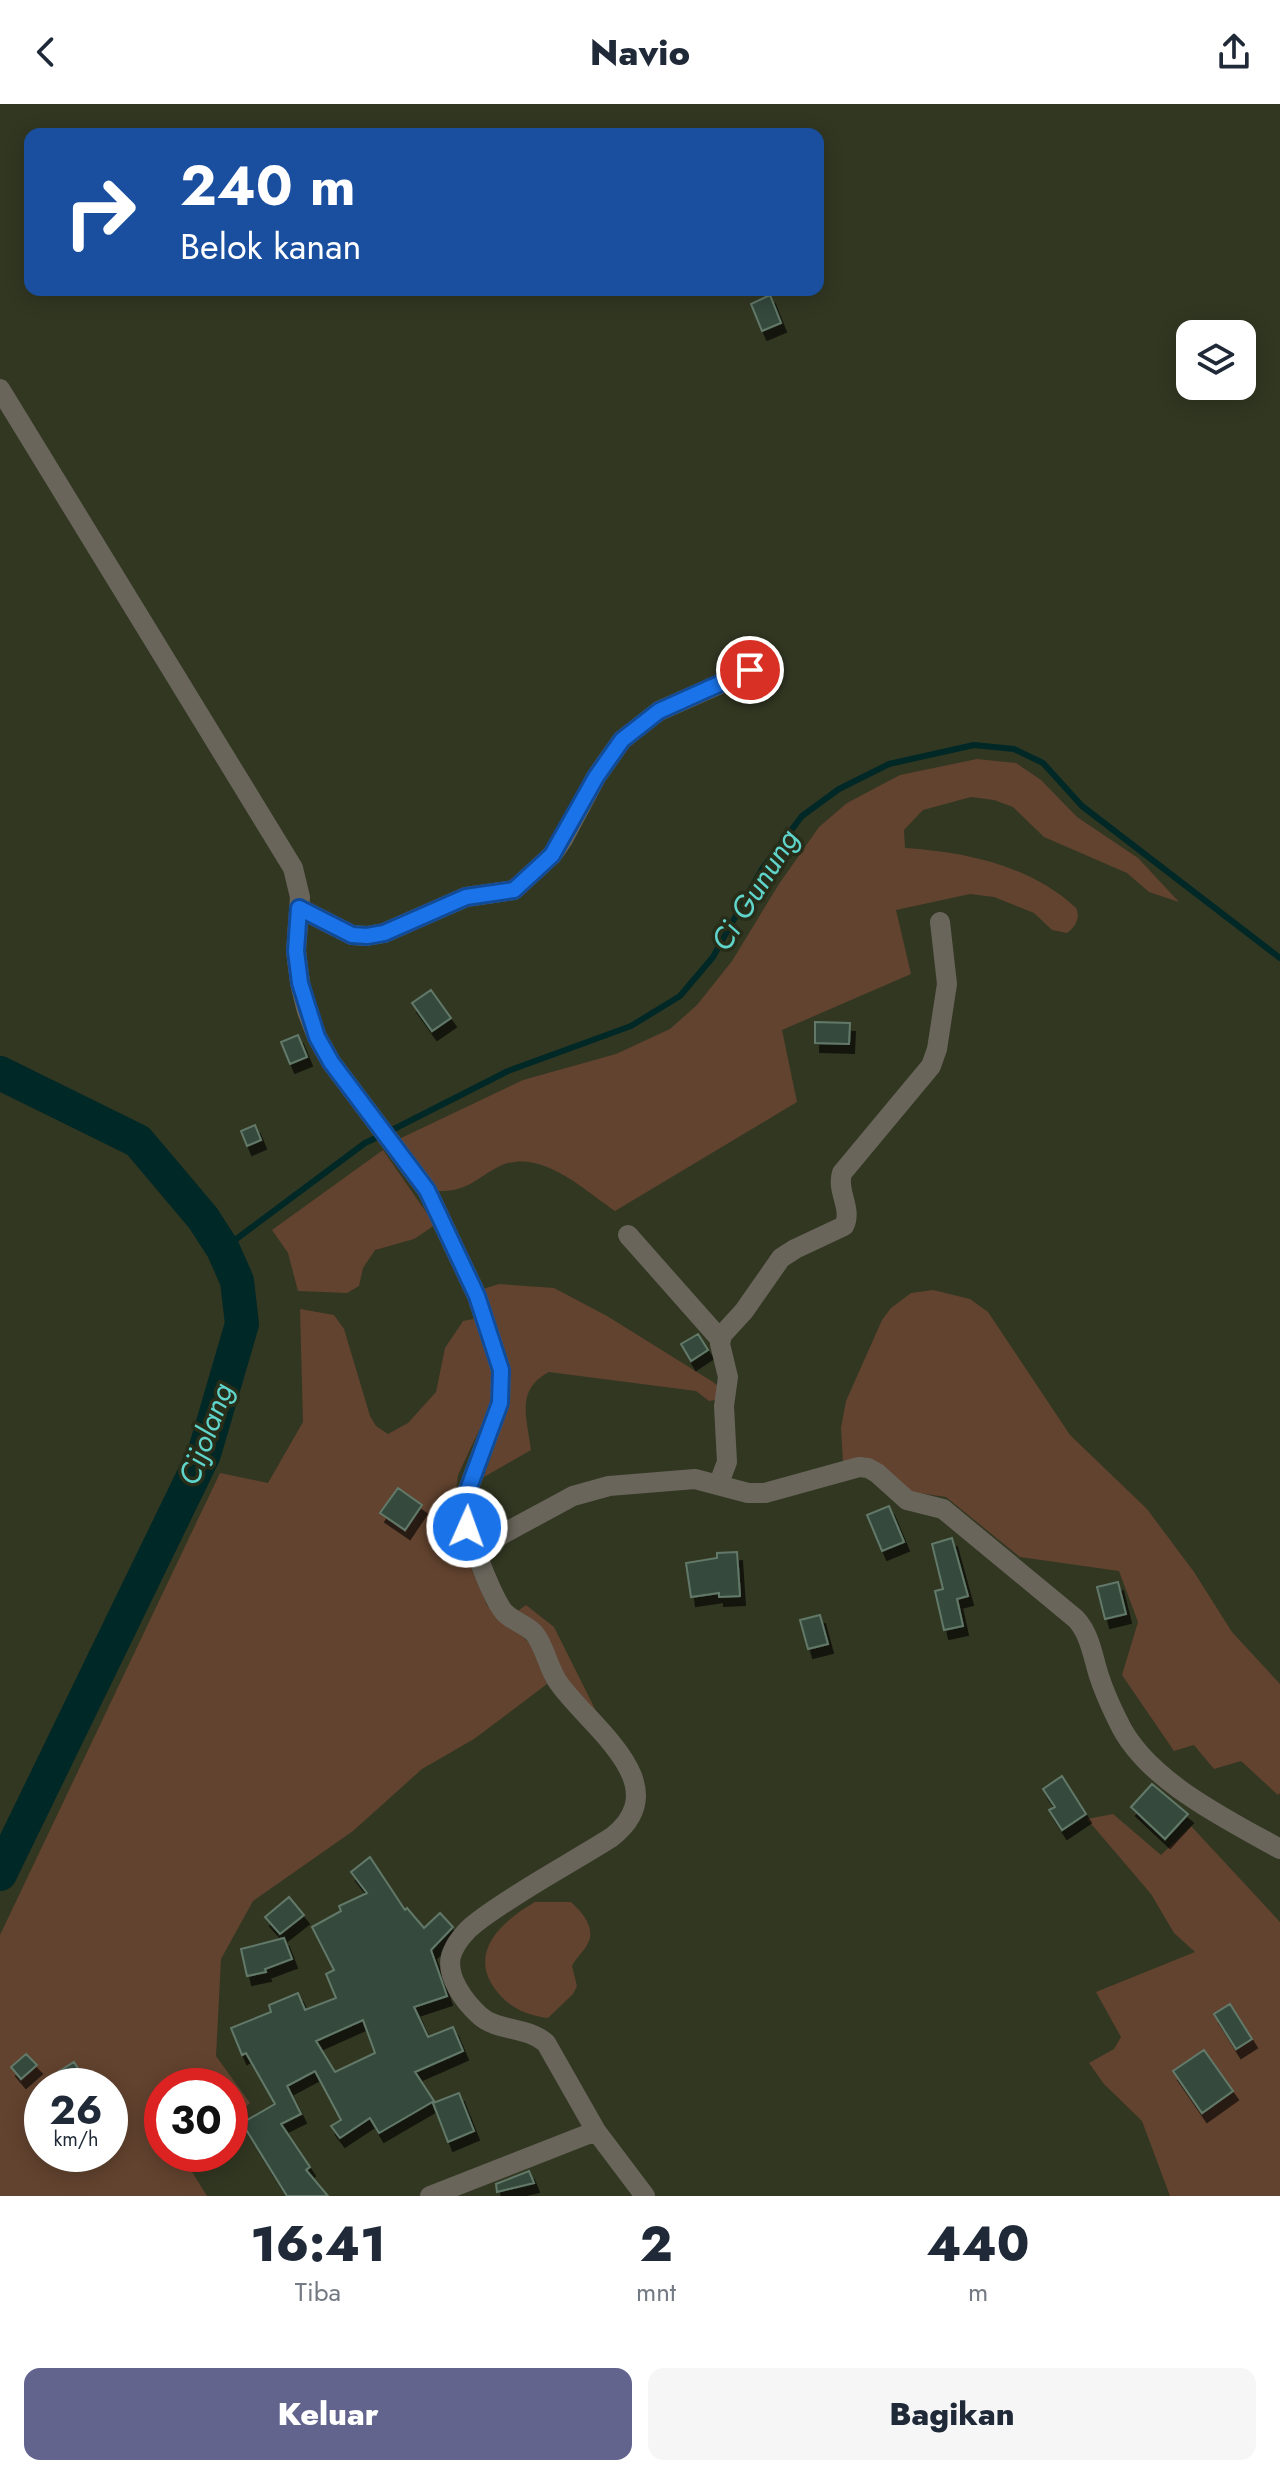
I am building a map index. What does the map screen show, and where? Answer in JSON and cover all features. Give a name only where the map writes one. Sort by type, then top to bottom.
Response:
[{"type":"street","points":[[0,389],[27,438],[293,868],[298,882],[299,908],[296,951],[307,1011],[331,1062],[427,1190],[472,1283],[501,1370],[500,1403],[464,1504],[475,1549],[502,1610],[534,1633],[558,1683],[625,1760],[635,1789],[635,1806],[632,1817],[612,1837],[476,1923],[457,1943],[449,1966],[452,1977],[479,2015],[494,2024],[533,2034],[546,2043],[596,2131],[645,2196]]},
{"type":"street","points":[[299,908],[352,935],[367,936],[384,933],[466,897],[514,890],[552,855],[596,777],[622,740],[659,711],[772,661]]},
{"type":"street","points":[[720,1339],[781,1258],[844,1226],[847,1215],[839,1184],[842,1173],[931,1066],[937,1049],[947,984],[940,922]]},
{"type":"street","points":[[628,1235],[720,1339],[728,1377],[724,1406],[728,1454],[726,1469],[719,1483]]},
{"type":"street","points":[[475,1549],[573,1496],[609,1486],[695,1479],[748,1493],[765,1493],[859,1467],[868,1468],[907,1500],[943,1509],[1081,1623],[1119,1725],[1134,1747],[1180,1790],[1280,1849]]},
{"type":"street","points":[[430,2196],[596,2131]]},
{"type":"shaded area","points":[[977,759],[1016,763],[1041,780],[1077,817],[1138,858],[1179,902],[1149,892],[1127,873],[1044,837],[1013,807],[994,800],[971,797],[923,810],[904,830],[905,848],[973,857],[1018,871],[1058,893],[1076,908],[1077,919],[1072,928],[1067,933],[1052,930],[1034,913],[994,897],[970,894],[896,910],[911,974],[782,1030],[797,1102],[615,1211],[560,1173],[529,1162],[513,1162],[463,1187],[436,1191],[399,1139],[523,1080],[616,1054],[670,1029],[697,1005],[732,961],[779,884],[819,827],[847,803],[900,775]]},
{"type":"shaded area","points":[[383,1150],[435,1225],[414,1239],[375,1250],[363,1268],[359,1286],[347,1293],[298,1291],[288,1253],[272,1230]]},
{"type":"shaded area","points":[[499,1284],[554,1288],[607,1316],[713,1382],[718,1386],[715,1400],[709,1401],[696,1391],[549,1372],[538,1379],[527,1396],[526,1416],[531,1450],[484,1477],[506,1412],[483,1289]]},
{"type":"shaded area","points":[[933,1290],[970,1299],[988,1312],[1070,1435],[1147,1509],[1194,1572],[1232,1632],[1280,1684],[1278,1795],[1241,1761],[1214,1769],[1194,1745],[1174,1751],[1122,1675],[1138,1622],[1119,1571],[1020,1557],[946,1497],[912,1492],[843,1462],[841,1428],[846,1401],[882,1320],[891,1308],[911,1293]]},
{"type":"shaded area","points":[[300,1309],[334,1315],[344,1329],[370,1416],[376,1426],[388,1434],[408,1423],[436,1392],[445,1348],[463,1321],[479,1318],[492,1369],[494,1391],[458,1475],[452,1524],[487,1605],[502,1622],[514,1628],[531,1645],[547,1684],[474,1739],[422,1769],[353,1831],[253,1901],[221,1959],[216,2056],[225,2068],[144,2068],[144,2172],[192,2172],[207,2196],[0,2196],[0,1935],[220,1473],[268,1483],[303,1422]]},
{"type":"shaded area","points":[[526,1605],[554,1627],[597,1713],[586,1706],[515,1613]]},
{"type":"shaded area","points":[[1113,1814],[1161,1855],[1191,1826],[1280,1922],[1280,2196],[1170,2196],[1142,2121],[1104,2084],[1089,2063],[1114,2049],[1121,2037],[1096,1992],[1195,1952],[1174,1933],[1151,1894],[1087,1819]]},
{"type":"shaded area","points":[[535,1902],[571,1902],[583,1915],[590,1932],[586,1946],[572,1966],[577,1986],[573,1994],[548,2018],[509,2004],[489,1980],[485,1966],[486,1953],[499,1930]]},
{"type":"building","points":[[770,296],[781,323],[762,331],[751,304]]},
{"type":"building","points":[[431,990],[451,1018],[432,1031],[412,1003]]},
{"type":"building","points":[[815,1022],[850,1023],[849,1044],[815,1043]]},
{"type":"building","points":[[298,1035],[307,1057],[290,1064],[281,1042]]},
{"type":"building","points":[[255,1125],[261,1140],[247,1146],[241,1131]]},
{"type":"building","points":[[698,1334],[708,1350],[691,1361],[681,1344]]},
{"type":"building","points":[[398,1488],[422,1505],[405,1530],[380,1513]]},
{"type":"building","points":[[889,1506],[904,1542],[882,1551],[867,1515]]},
{"type":"building","points":[[952,1538],[968,1596],[957,1599],[963,1626],[944,1630],[935,1591],[943,1589],[932,1544]]},
{"type":"building","points":[[737,1552],[740,1596],[719,1597],[719,1593],[691,1597],[686,1563],[717,1558],[717,1553]]},
{"type":"building","points":[[1118,1582],[1126,1614],[1105,1619],[1097,1587]]},
{"type":"building","points":[[820,1615],[828,1644],[808,1649],[800,1620]]},
{"type":"building","points":[[1062,1776],[1086,1814],[1062,1830],[1049,1810],[1055,1807],[1043,1789]]},
{"type":"building","points":[[1152,1784],[1188,1814],[1165,1839],[1131,1807]]},
{"type":"building","points":[[370,1857],[405,1910],[407,1908],[424,1928],[440,1913],[453,1927],[431,1950],[447,1996],[414,2007],[428,2037],[453,2027],[463,2051],[415,2072],[434,2101],[379,2133],[370,2118],[340,2138],[331,2126],[341,2120],[315,2071],[287,2086],[301,2114],[281,2124],[310,2167],[306,2170],[328,2196],[287,2196],[248,2133],[248,2120],[275,2104],[246,2053],[242,2055],[231,2028],[271,2012],[269,2005],[298,1993],[305,2010],[336,1998],[326,1974],[334,1970],[312,1927],[341,1911],[339,1906],[367,1893],[351,1872]],"holes":[[[363,2020],[375,2053],[335,2072],[316,2041]]]},
{"type":"building","points":[[289,1897],[304,1915],[280,1934],[265,1917]]},
{"type":"building","points":[[284,1938],[292,1959],[265,1969],[266,1972],[247,1976],[241,1949]]},
{"type":"building","points":[[1230,2004],[1252,2039],[1236,2049],[1214,2014]]},
{"type":"building","points":[[1204,2050],[1233,2091],[1202,2113],[1173,2071]]},
{"type":"building","points":[[26,2054],[37,2065],[24,2068],[21,2079],[11,2067]]},
{"type":"building","points":[[74,2062],[78,2068],[64,2068]]},
{"type":"building","points":[[459,2093],[474,2131],[448,2142],[433,2103]]},
{"type":"building","points":[[529,2171],[534,2183],[497,2192],[496,2184]]},
{"type":"waterway","name":"Ci Gunung","points":[[390,1131],[508,1071],[631,1026],[680,996],[713,957],[762,869],[802,816],[839,789],[889,764],[974,745],[1014,749],[1043,763],[1082,806],[1280,958]]},
{"type":"waterway","name":"Cijolang","points":[[0,1073],[138,1141],[203,1218],[223,1249],[237,1281],[242,1324],[204,1454],[0,1874]]},
{"type":"waterway","name":"Ci Gunung","points":[[223,1249],[365,1143],[380,1136]]},
{"type":"route","points":[[467,1527],[465,1498],[500,1403],[501,1370],[477,1296],[427,1190],[331,1062],[317,1037],[300,983],[296,951],[299,908],[352,935],[367,936],[384,933],[466,897],[514,890],[552,855],[608,757],[622,740],[659,711],[750,670]]}]
